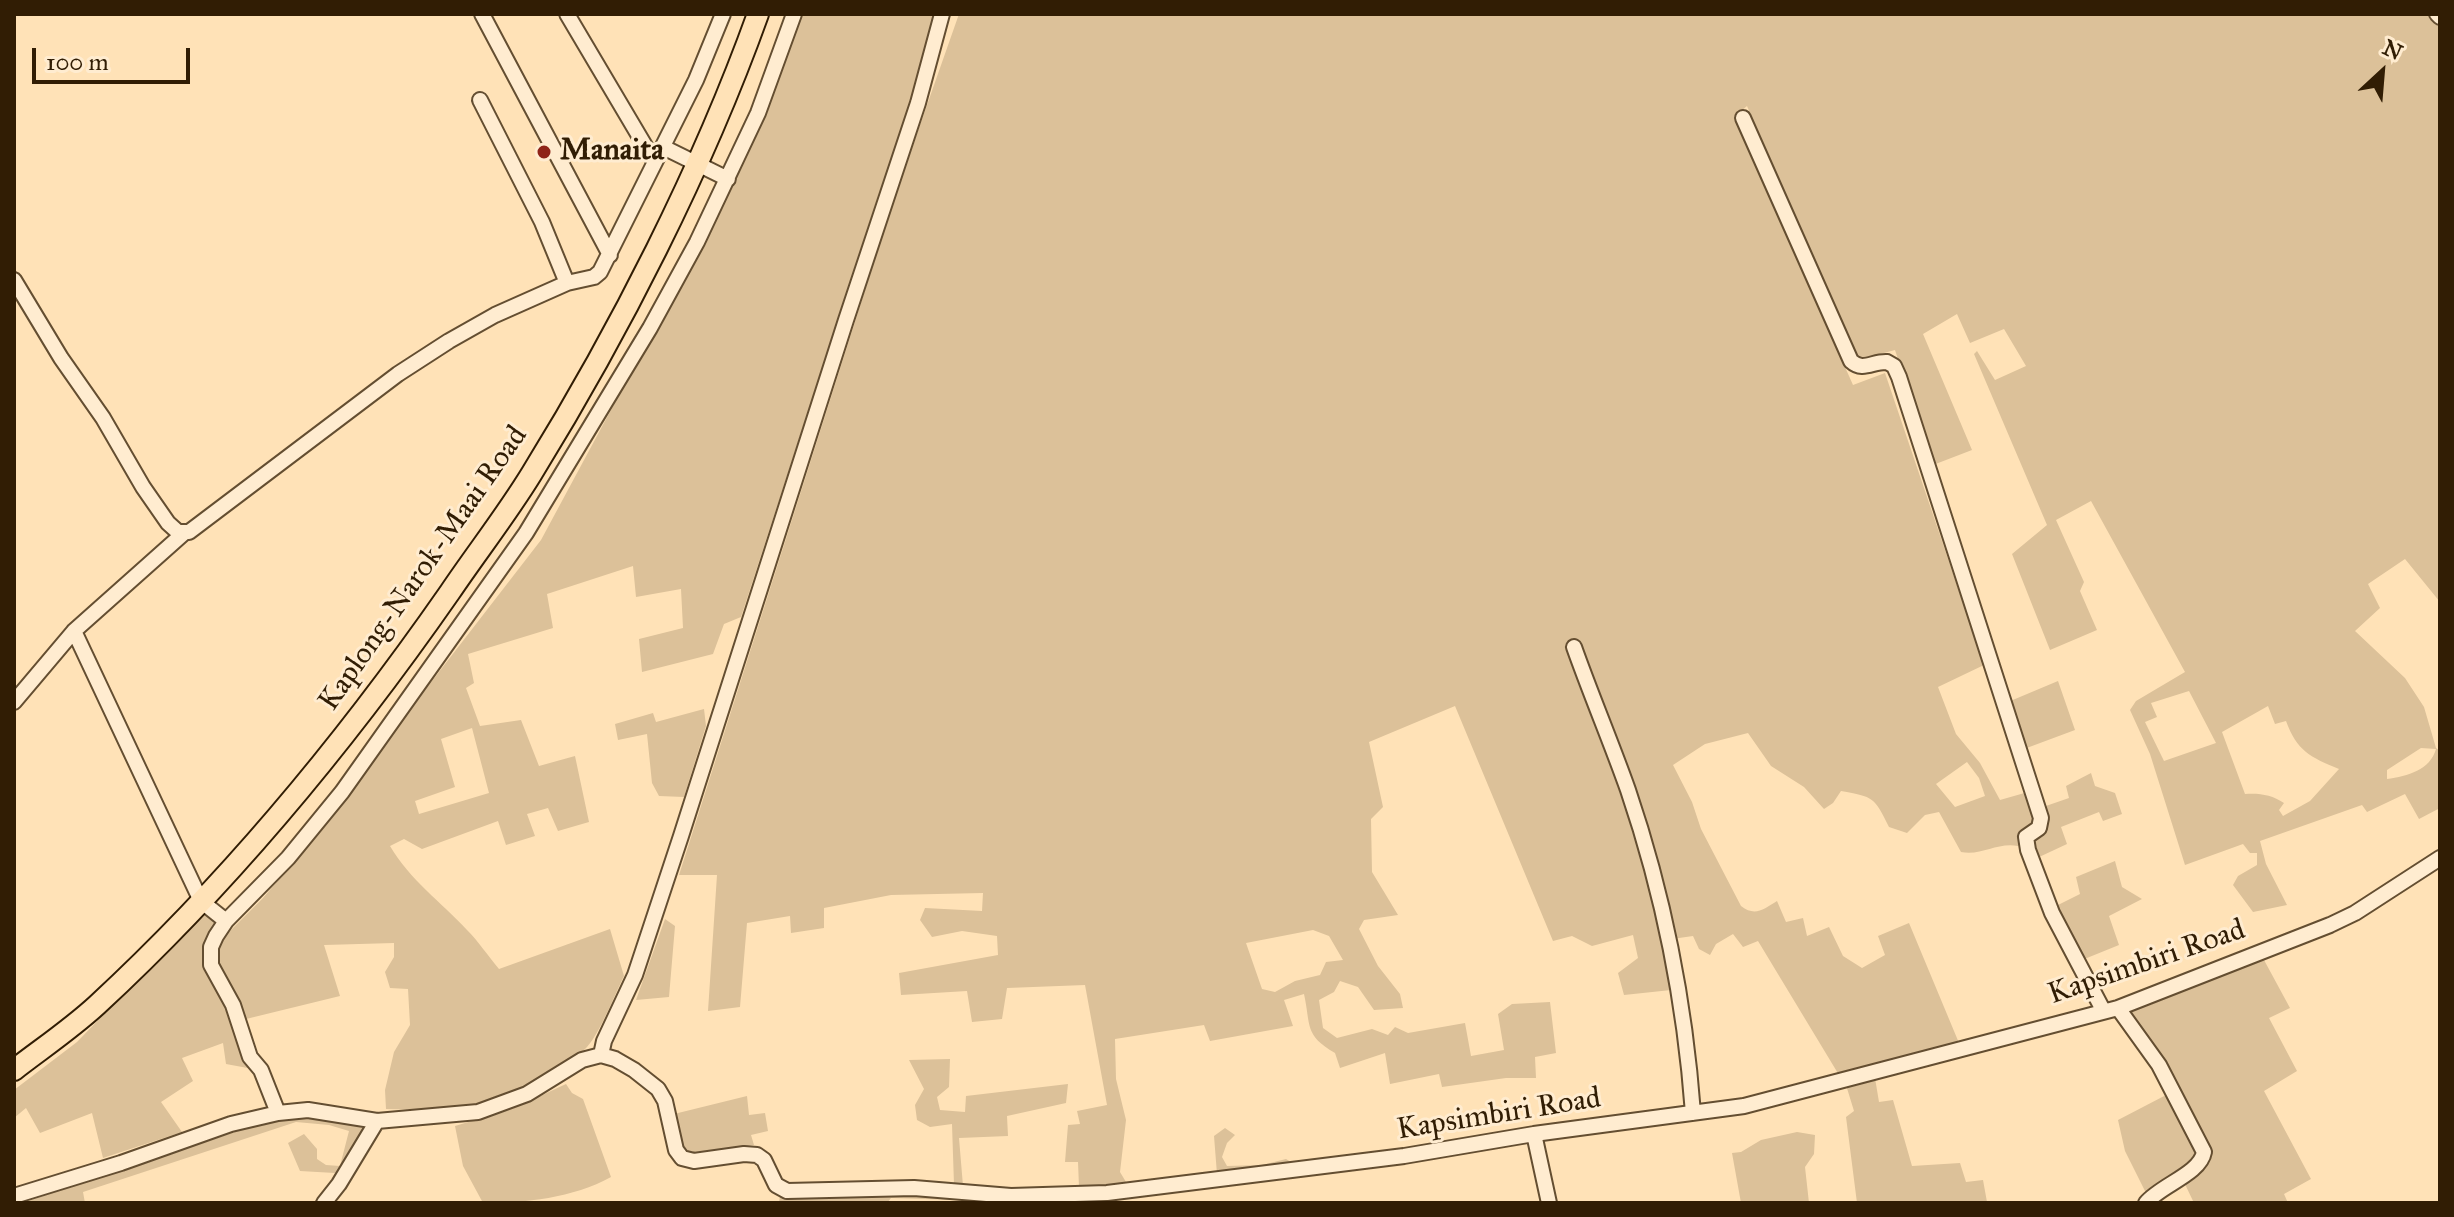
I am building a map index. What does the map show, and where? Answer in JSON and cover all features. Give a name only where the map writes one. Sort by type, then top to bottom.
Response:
[{"type":"highway","name":"Kaplong-Narok-Maai Road","points":[[14,1070],[94,1007],[201,901],[334,749],[424,628],[531,476],[604,347],[728,95],[758,14]]},
{"type":"street","points":[[482,14],[610,255]]},
{"type":"street","points":[[567,14],[654,161]]},
{"type":"street","points":[[14,702],[74,631],[184,533],[201,524],[420,359],[495,315],[567,283],[594,277],[610,255],[696,80],[723,14]]},
{"type":"street","points":[[278,1113],[261,1070],[250,1057],[233,1005],[211,965],[211,947],[226,921],[288,858],[342,792],[526,533],[690,255],[728,179],[774,74],[794,14]]},
{"type":"street","points":[[14,1196],[231,1124],[278,1113],[308,1110],[377,1121],[478,1112],[527,1094],[582,1060],[601,1055],[604,1041],[635,975],[681,836],[918,103],[942,14]]},
{"type":"street","points":[[480,100],[542,222],[567,283]]},
{"type":"street","points":[[1743,118],[1851,361],[1857,367],[1887,362],[1894,366],[1899,377],[2041,818],[2039,828],[2026,837],[2052,913],[2111,1009],[2159,1065],[2204,1152],[2199,1165],[2157,1190],[2146,1203]]},
{"type":"street","points":[[663,147],[728,179]]},
{"type":"street","points":[[14,280],[61,358],[103,418],[148,496],[168,523],[184,533]]},
{"type":"street","points":[[604,347],[629,360]]},
{"type":"street","points":[[424,628],[449,644]]},
{"type":"street","points":[[74,631],[201,901],[226,921]]},
{"type":"street","points":[[1574,647],[1627,789],[1663,915],[1689,1061],[1693,1113]]},
{"type":"street","name":"Kapsimbiri Road","points":[[601,1055],[634,1070],[658,1089],[665,1101],[676,1150],[682,1158],[688,1161],[757,1155],[764,1160],[776,1185],[787,1191],[914,1188],[962,1197],[1107,1193],[1404,1156],[1534,1134],[1744,1106],[2111,1009],[2330,925],[2355,913],[2440,858]]},
{"type":"street","points":[[324,1203],[344,1177],[377,1121]]},
{"type":"street","points":[[1534,1134],[1549,1203]]},
{"type":"shaded area","points":[[802,14],[934,14],[913,98],[741,617],[724,624],[713,654],[642,672],[639,639],[683,628],[681,589],[636,597],[633,566],[547,594],[553,628],[468,654],[474,683],[466,688],[480,726],[521,720],[539,766],[575,756],[589,822],[558,831],[548,808],[527,814],[535,836],[506,845],[498,821],[422,849],[404,839],[390,846],[407,870],[471,935],[499,969],[610,929],[624,976],[602,1023],[592,1041],[575,1058],[541,1079],[502,1096],[447,1109],[386,1109],[385,1090],[394,1052],[410,1025],[408,989],[390,988],[385,972],[394,957],[394,943],[324,945],[340,996],[246,1019],[215,965],[216,950],[343,804],[418,699],[541,540],[747,157]],"holes":[[[472,728],[489,793],[419,814],[415,801],[455,787],[441,739]]]},
{"type":"shaded area","points":[[959,14],[2432,14],[2440,22],[2440,602],[2405,559],[2368,584],[2380,608],[2355,631],[2405,678],[2424,707],[2436,748],[2440,751],[2440,808],[2419,819],[2405,794],[2367,812],[2362,805],[2260,841],[2266,864],[2287,905],[2253,912],[2233,885],[2238,876],[2257,865],[2257,853],[2250,853],[2243,844],[2185,865],[2150,754],[2130,710],[2136,701],[2185,672],[2091,501],[2056,520],[2084,582],[2080,591],[2097,630],[2050,650],[2012,554],[2047,525],[1974,354],[1977,351],[1995,380],[2026,366],[2004,329],[1970,343],[1957,314],[1923,334],[1972,450],[1933,465],[1895,350],[1865,358],[1853,353],[1747,106],[1734,117],[1853,385],[1885,373],[1984,665],[1938,687],[1956,734],[1980,763],[2000,800],[2028,792],[2036,826],[2024,834],[2018,846],[1969,853],[1961,852],[1939,812],[1925,815],[1907,833],[1889,827],[1876,804],[1867,797],[1841,791],[1833,803],[1824,809],[1804,787],[1771,766],[1748,733],[1705,744],[1673,765],[1692,802],[1701,829],[1741,906],[1755,911],[1777,901],[1786,922],[1803,918],[1807,936],[1829,927],[1843,956],[1862,968],[1885,955],[1878,936],[1909,923],[1959,1043],[1839,1075],[1758,941],[1743,947],[1733,934],[1716,944],[1710,955],[1699,949],[1693,936],[1672,939],[1637,835],[1664,941],[1671,990],[1624,995],[1618,973],[1638,958],[1633,935],[1592,946],[1572,936],[1553,941],[1455,706],[1369,742],[1383,807],[1371,819],[1372,872],[1398,915],[1364,920],[1359,929],[1378,966],[1400,994],[1403,1008],[1374,1010],[1358,987],[1340,981],[1334,992],[1319,1000],[1323,1028],[1337,1038],[1372,1029],[1388,1035],[1395,1027],[1408,1033],[1465,1023],[1471,1056],[1504,1050],[1498,1014],[1512,1004],[1550,1002],[1556,1053],[1535,1057],[1536,1078],[1506,1078],[1442,1087],[1439,1074],[1390,1084],[1385,1053],[1340,1068],[1335,1053],[1318,1041],[1310,1029],[1304,994],[1284,1000],[1293,1026],[1210,1041],[1204,1025],[1115,1039],[1116,1079],[1126,1120],[1120,1172],[1126,1182],[1103,1187],[1079,1187],[1078,1162],[1065,1162],[1068,1125],[1080,1124],[1077,1111],[1107,1105],[1085,985],[1007,988],[1002,1019],[972,1022],[967,991],[901,995],[899,973],[998,955],[997,936],[962,931],[932,937],[920,920],[925,908],[982,911],[983,893],[891,895],[824,908],[824,928],[791,933],[790,916],[747,923],[740,1007],[708,1011],[717,875],[679,875],[895,196]],"holes":[[[2189,691],[2216,743],[2164,761],[2145,722],[2157,717],[2151,703]],[[2268,706],[2275,724],[2286,721],[2306,752],[2339,769],[2310,801],[2283,816],[2279,810],[2284,803],[2279,800],[2266,795],[2245,794],[2222,732]],[[2421,748],[2436,749],[2429,762],[2417,771],[2387,779],[2387,770]],[[1967,762],[1979,778],[1985,796],[1955,807],[1936,784]],[[1313,930],[1329,936],[1343,960],[1326,962],[1320,975],[1295,981],[1275,992],[1262,989],[1246,943]]]},
{"type":"shaded area","points":[[2058,681],[2075,730],[2024,749],[2008,702]]},
{"type":"shaded area","points":[[704,709],[706,726],[684,797],[659,796],[652,783],[647,734],[618,740],[615,724],[653,713],[656,722]]},
{"type":"shaded area","points":[[2091,773],[2095,786],[2115,793],[2122,814],[2103,821],[2099,812],[2061,827],[2067,844],[2037,858],[2032,838],[2043,807],[2069,798],[2066,786]]},
{"type":"shaded area","points":[[2115,861],[2122,887],[2142,899],[2109,916],[2119,945],[2082,960],[2054,907],[2080,894],[2076,877]]},
{"type":"shaded area","points":[[203,912],[218,925],[205,968],[231,1016],[240,1051],[253,1069],[226,1064],[223,1043],[182,1058],[193,1081],[161,1102],[182,1132],[103,1158],[92,1113],[40,1133],[26,1108],[14,1118],[14,1090],[77,1042]]},
{"type":"shaded area","points":[[665,919],[675,926],[669,997],[636,1000]]},
{"type":"shaded area","points":[[2264,960],[2290,1008],[2269,1018],[2297,1071],[2264,1091],[2311,1179],[2284,1194],[2288,1203],[2194,1203],[2183,1180],[2204,1167],[2210,1153],[2129,1011]]},
{"type":"shaded area","points":[[950,1059],[949,1087],[937,1097],[940,1110],[965,1112],[966,1096],[1068,1084],[1066,1103],[1007,1116],[1008,1136],[959,1138],[963,1186],[954,1185],[952,1124],[930,1127],[917,1120],[915,1105],[924,1089],[909,1060]]},
{"type":"shaded area","points":[[1875,1078],[1879,1102],[1893,1100],[1912,1166],[1960,1163],[1966,1182],[1983,1180],[1987,1202],[2029,1203],[1857,1203],[1846,1117],[1854,1111],[1846,1085]]},
{"type":"shaded area","points":[[566,1084],[572,1093],[583,1099],[611,1177],[581,1190],[548,1198],[483,1203],[463,1166],[455,1126],[512,1109]]},
{"type":"shaded area","points":[[2168,1094],[2200,1153],[2194,1165],[2146,1193],[2125,1151],[2118,1120]]},
{"type":"shaded area","points":[[747,1096],[749,1115],[765,1113],[768,1131],[751,1135],[754,1145],[690,1155],[683,1150],[674,1114]]},
{"type":"shaded area","points":[[325,1115],[352,1122],[363,1129],[359,1144],[319,1201],[335,1173],[300,1171],[288,1143],[304,1134],[317,1149],[317,1159],[326,1165],[340,1166],[349,1131],[329,1125],[296,1122],[83,1192],[85,1203],[22,1203],[280,1117]]},
{"type":"shaded area","points":[[1225,1128],[1235,1135],[1227,1143],[1222,1157],[1227,1166],[1262,1165],[1286,1159],[1296,1165],[1217,1174],[1214,1136]]},
{"type":"shaded area","points":[[1797,1132],[1815,1135],[1814,1154],[1805,1167],[1809,1203],[1741,1203],[1732,1153],[1741,1152],[1761,1140]]},
{"type":"shaded area","points":[[780,1195],[957,1196],[958,1200],[891,1198],[887,1203],[779,1203]]},
{"type":"place","name":"Manaita","points":[[544,152]]}]
